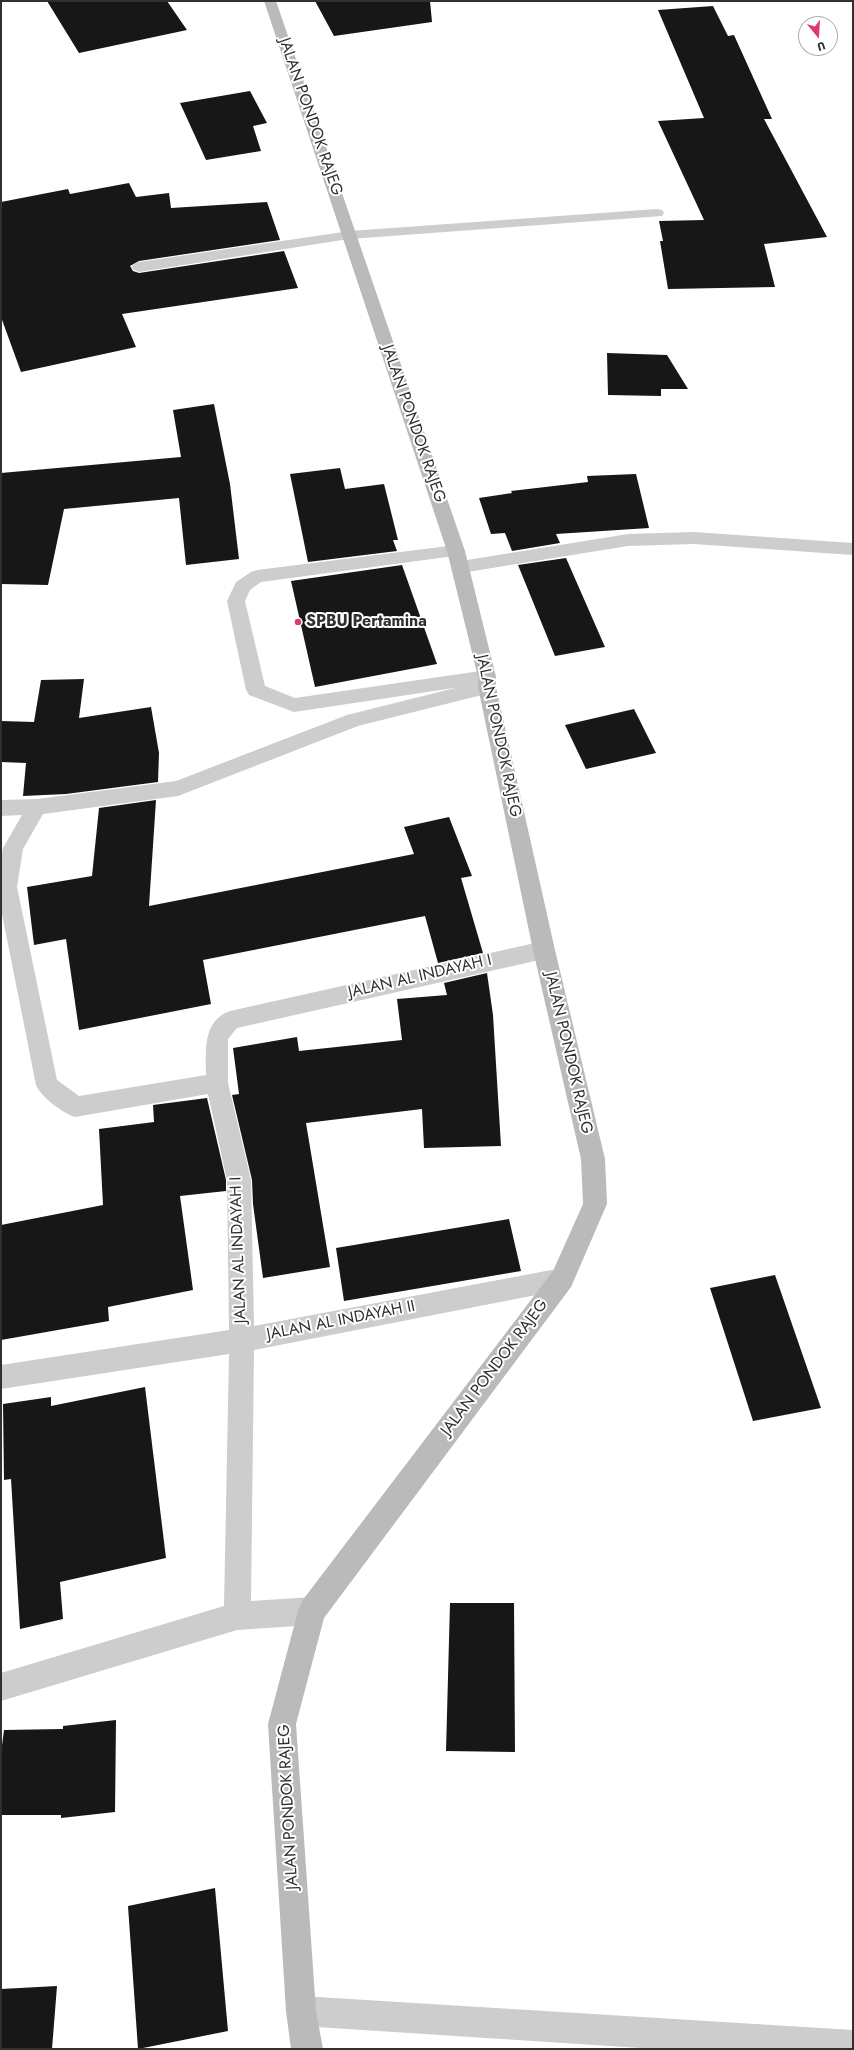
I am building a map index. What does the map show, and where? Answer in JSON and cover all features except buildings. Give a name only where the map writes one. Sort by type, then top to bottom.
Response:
[{"type":"main road","name":"JALAN PONDOK RAJEG","points":[[270,1],[458,559],[487,682],[544,950],[593,1159],[595,1204],[562,1279],[312,1611],[282,1724],[306,2049]]},
{"type":"street","points":[[139,267],[350,235],[657,213]]},
{"type":"street","points":[[487,682],[294,705],[256,690],[236,601],[242,586],[257,576],[458,559],[628,540],[694,538],[853,549]]},
{"type":"street","points":[[1,808],[37,807],[178,788],[354,720],[487,682]]},
{"type":"street","points":[[37,807],[12,848],[7,887],[47,1085],[75,1107],[217,1083]]},
{"type":"street","name":"JALAN AL INDAYAH I","points":[[237,1616],[242,1340],[239,1180],[217,1083],[217,1037],[230,1020],[544,950]]},
{"type":"street","name":"JALAN AL INDAYAH II","points":[[1,1377],[242,1340],[562,1279]]},
{"type":"street","points":[[1,1686],[237,1616],[312,1611]]},
{"type":"street","points":[[302,2011],[853,2046]]},
{"type":"place","name":"SPBU Pertamina","points":[[298,622]]}]
